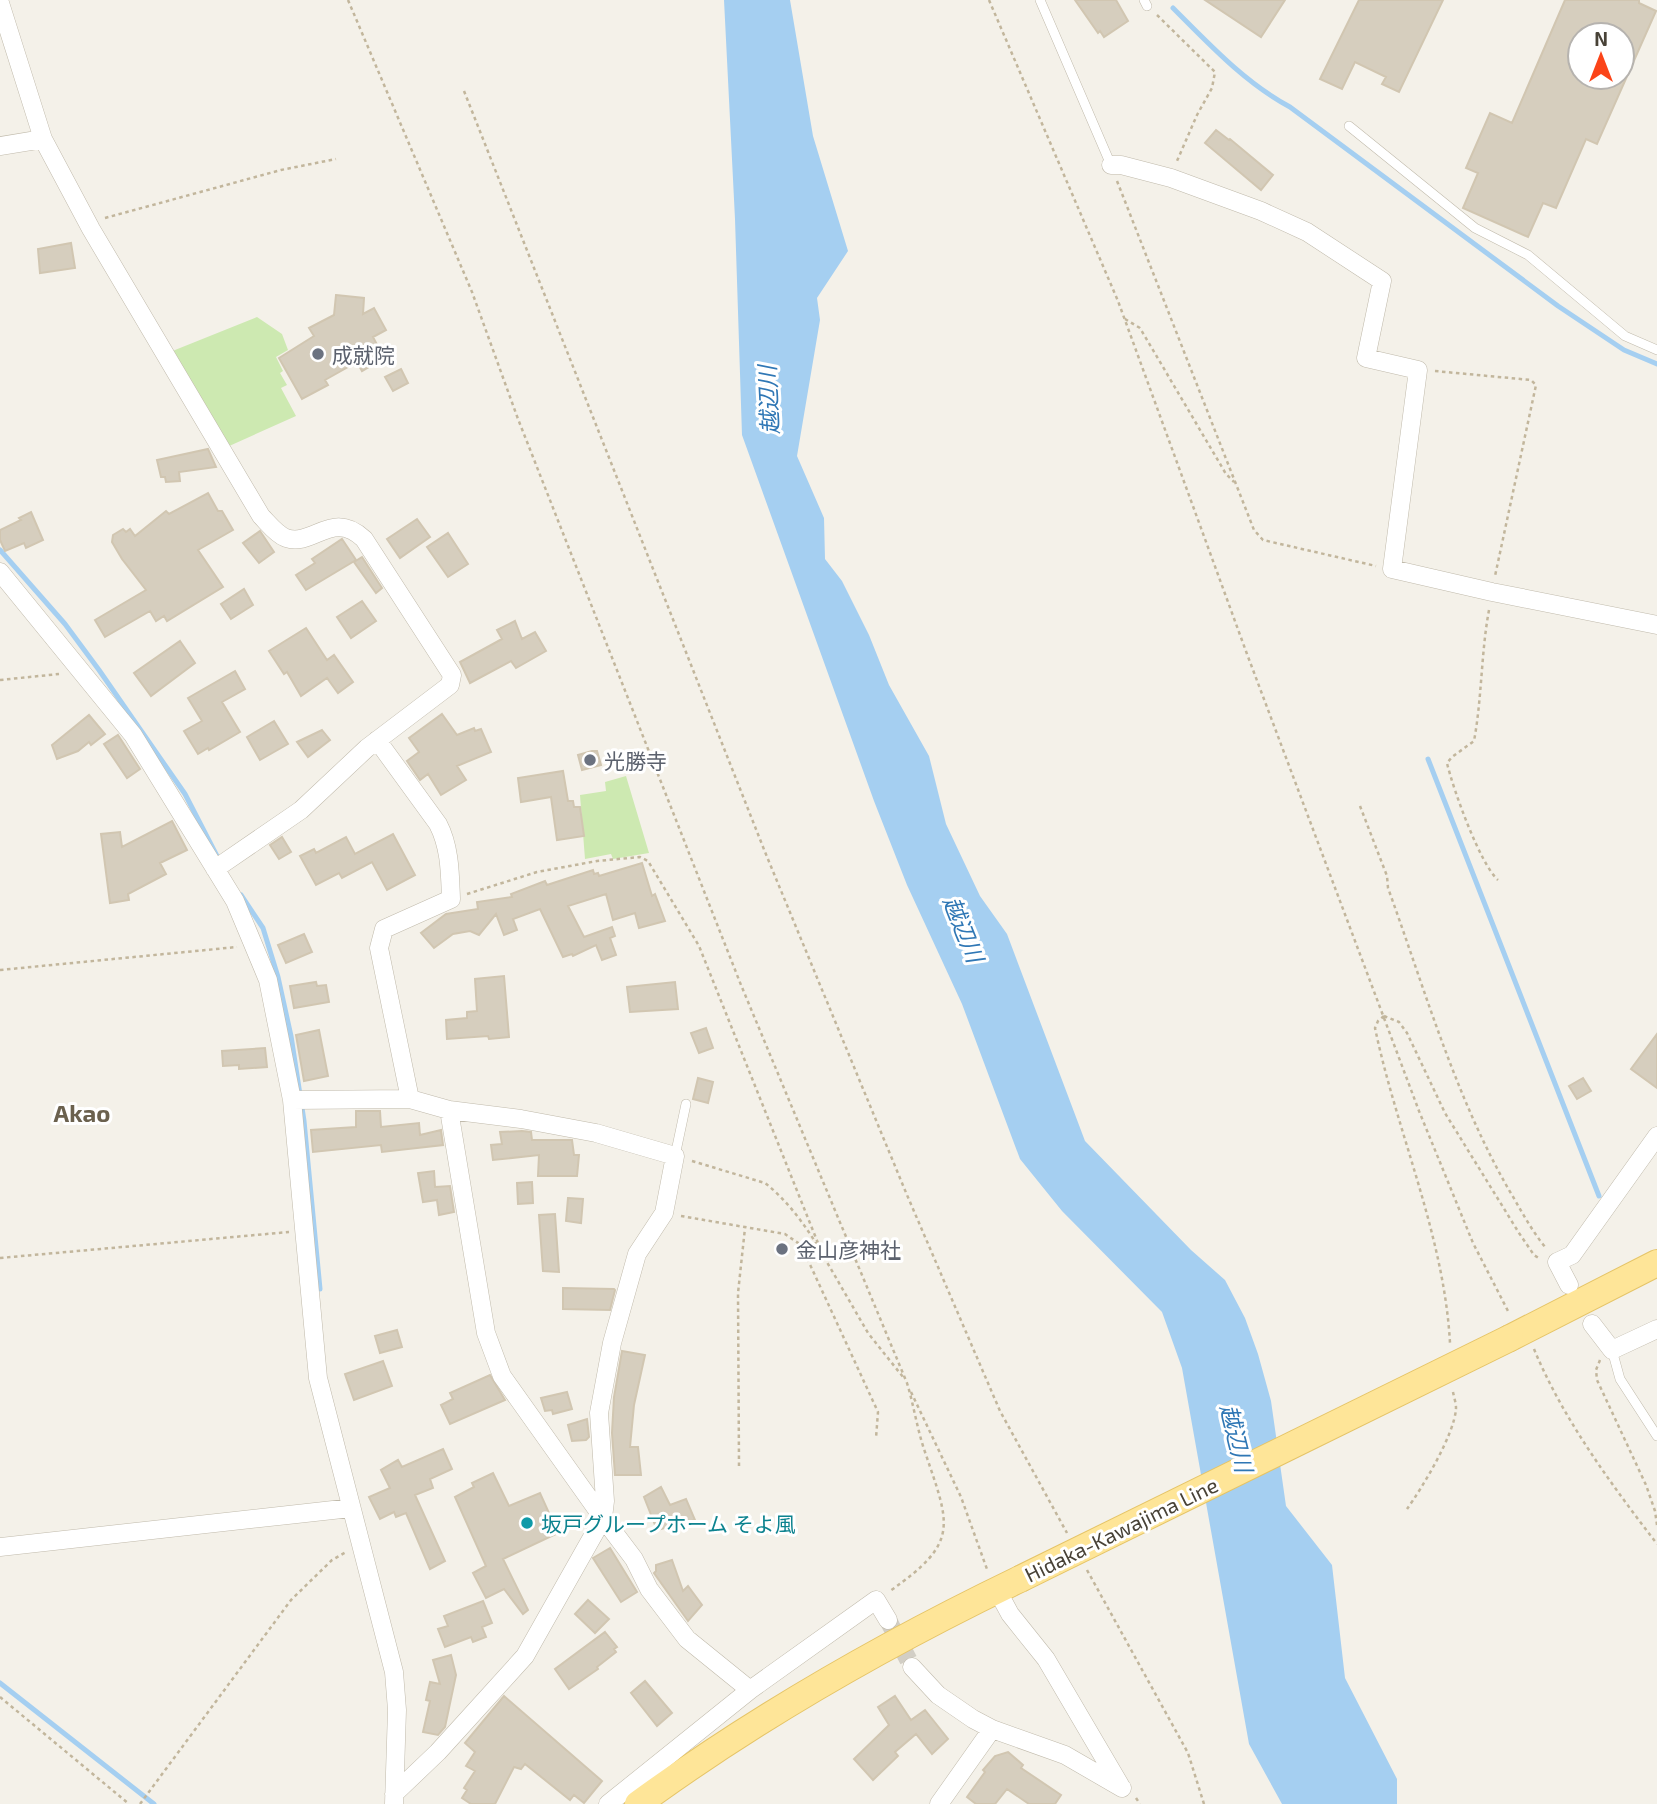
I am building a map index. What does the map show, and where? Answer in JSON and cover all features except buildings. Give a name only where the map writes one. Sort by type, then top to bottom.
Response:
[{"type":"main road","name":"Hidaka-Kawajima Line","points":[[638,1804],[716,1749],[846,1670],[1009,1585],[1657,1263]]},
{"type":"street","points":[[0,3],[43,139],[88,224],[261,516],[287,538],[296,539],[336,527],[347,527],[356,531],[410,607],[452,675],[450,685],[377,740],[301,810],[220,866]]},
{"type":"street","points":[[0,146],[43,139]]},
{"type":"street","points":[[1111,165],[1121,164],[1171,178],[1261,211],[1307,232],[1382,281],[1366,358],[1418,370],[1392,569],[1657,625]]},
{"type":"street","points":[[0,572],[133,735],[220,866],[268,979],[292,1100],[318,1378],[394,1672],[397,1710],[394,1799]]},
{"type":"street","points":[[377,740],[445,836],[450,866],[451,898],[384,929],[379,948],[410,1098]]},
{"type":"street","points":[[292,1100],[410,1098],[449,1110],[521,1119],[596,1133],[675,1156],[664,1213],[637,1254],[608,1366],[599,1413],[605,1501],[603,1518],[525,1656],[394,1799]]},
{"type":"street","points":[[449,1110],[486,1333],[502,1376],[635,1559],[649,1589],[687,1639],[750,1690]]},
{"type":"street","points":[[1569,1284],[1557,1262],[1572,1255],[1657,1136]]},
{"type":"street","points":[[1592,1324],[1612,1350],[1657,1329]]},
{"type":"street","points":[[0,1547],[351,1508]]},
{"type":"street","points":[[912,1667],[937,1695],[992,1730],[1065,1755],[1122,1788],[1046,1659],[1010,1614],[1009,1585]]},
{"type":"street","points":[[608,1804],[750,1690],[876,1600],[888,1620]]},
{"type":"street","points":[[939,1804],[992,1730]]},
{"type":"lane","points":[[1040,0],[1111,165]]},
{"type":"lane","points":[[1349,126],[1475,228],[1528,255],[1625,336],[1657,350]]},
{"type":"lane","points":[[675,1156],[686,1104]]},
{"type":"lane","points":[[1612,1350],[1620,1379],[1657,1436]]},
{"type":"path","points":[[348,0],[471,292],[741,985],[907,1383],[961,1497],[985,1564],[1009,1585]]},
{"type":"path","points":[[989,0],[1125,319],[1247,654],[1447,1182],[1473,1244],[1508,1311]]},
{"type":"path","points":[[1145,3],[1215,72],[1212,88],[1197,115],[1171,178]]},
{"type":"path","points":[[464,91],[765,852],[907,1195],[1000,1411],[1069,1538]]},
{"type":"path","points":[[88,224],[281,170],[336,159]]},
{"type":"path","points":[[1111,165],[1248,518],[1263,540],[1392,569]]},
{"type":"path","points":[[1125,319],[1140,328],[1226,474],[1237,484]]},
{"type":"path","points":[[1418,370],[1531,380],[1536,385],[1485,632],[1480,711],[1474,741],[1447,763],[1486,866],[1498,880]]},
{"type":"path","points":[[0,680],[81,673]]},
{"type":"path","points":[[1360,806],[1472,1120],[1534,1233],[1557,1262]]},
{"type":"path","points":[[451,898],[537,872],[597,861],[640,858],[648,861],[699,946],[824,1258]]},
{"type":"path","points":[[0,970],[254,946]]},
{"type":"path","points":[[1384,1016],[1399,1022],[1407,1033],[1445,1113],[1534,1255],[1548,1262],[1557,1262]]},
{"type":"path","points":[[1384,1016],[1375,1028],[1408,1153],[1432,1230],[1448,1315],[1450,1352]]},
{"type":"path","points":[[675,1156],[754,1178],[775,1191],[794,1212],[868,1333],[907,1383],[918,1433],[943,1504],[943,1534],[937,1550],[927,1563],[876,1600]]},
{"type":"path","points":[[664,1213],[785,1234],[801,1245],[878,1412],[876,1438]]},
{"type":"path","points":[[739,1466],[737,1293],[746,1227]]},
{"type":"path","points":[[0,1258],[303,1231]]},
{"type":"path","points":[[1612,1350],[1598,1362],[1597,1380],[1646,1485],[1657,1525]]},
{"type":"path","points":[[1537,1358],[1600,1465],[1657,1544]]},
{"type":"path","points":[[1407,1509],[1427,1481],[1448,1434],[1456,1409],[1452,1389]]},
{"type":"path","points":[[140,1804],[291,1600],[332,1560],[361,1544]]},
{"type":"path","points":[[1082,1562],[1188,1753],[1204,1804]]},
{"type":"path","points":[[0,1697],[129,1804]]},
{"type":"green space","points":[[257,317],[282,334],[288,350],[276,357],[283,371],[280,373],[287,385],[281,388],[296,416],[227,447],[170,352]]},
{"type":"green space","points":[[626,776],[649,853],[613,859],[611,854],[585,859],[580,795],[606,791],[605,782]]},
{"type":"water","name":"越辺川","points":[[724,0],[790,0],[813,136],[848,251],[817,298],[820,320],[797,456],[824,518],[825,559],[842,581],[869,635],[889,685],[929,756],[946,824],[980,896],[1007,934],[1085,1141],[1191,1250],[1225,1280],[1245,1318],[1271,1401],[1286,1506],[1332,1565],[1345,1678],[1397,1779],[1397,1804],[1282,1804],[1249,1744],[1182,1368],[1162,1312],[1062,1211],[1020,1159],[962,1004],[907,885],[874,801],[742,435]]},
{"type":"waterway","points":[[1173,8],[1228,62],[1258,86],[1558,306],[1624,350],[1657,364]]},
{"type":"waterway","points":[[0,550],[65,624],[99,670],[185,794],[219,860]]},
{"type":"waterway","points":[[1428,759],[1599,1196]]},
{"type":"waterway","points":[[241,895],[263,928],[278,977],[291,1036],[304,1121],[320,1289]]},
{"type":"waterway","points":[[0,1683],[154,1804]]},
{"type":"tunnel","points":[[888,1620],[912,1667]]},
{"type":"place","name":"成就院","points":[[318,354]]},
{"type":"place","name":"光勝寺","points":[[590,760]]},
{"type":"place","name":"金山彦神社","points":[[782,1249]]},
{"type":"place","name":"坂戸グループホーム そよ風","points":[[527,1523]]},
{"type":"district","name":"Akao","points":[[82,1112]]}]
